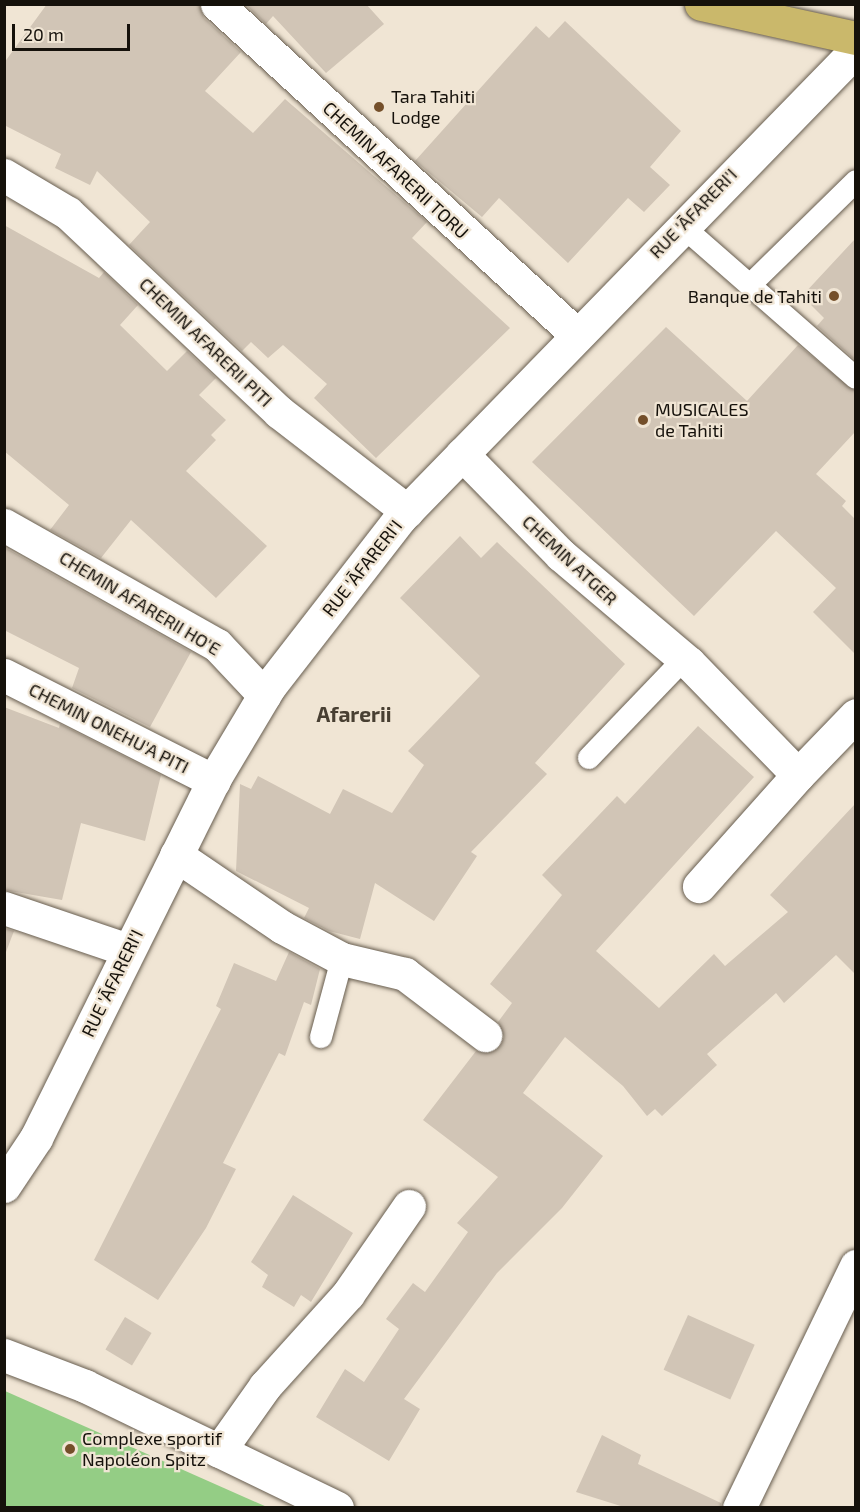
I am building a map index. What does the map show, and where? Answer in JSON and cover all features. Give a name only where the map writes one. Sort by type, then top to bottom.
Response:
[{"type":"main road","points":[[701,4],[855,38]]},
{"type":"street","name":"CHEMIN AFARERII TORU","points":[[217,4],[576,334]]},
{"type":"street","name":"RUE 'ĀFARERI'I","points":[[4,1186],[36,1138],[214,781],[264,695],[406,511],[681,225],[855,50]]},
{"type":"street","name":"CHEMIN AFARERII PITI","points":[[4,175],[68,213],[279,412],[406,511]]},
{"type":"street","name":"CHEMIN ATGER","points":[[462,454],[561,555],[684,659],[798,775]]},
{"type":"street","name":"CHEMIN AFARERII HO'E","points":[[4,525],[217,645],[264,695]]},
{"type":"street","name":"CHEMIN ONEHU'A PITI","points":[[4,675],[214,781]]},
{"type":"street","points":[[699,886],[855,715]]},
{"type":"street","points":[[176,855],[282,927],[342,959],[405,974],[485,1035]]},
{"type":"street","points":[[4,908],[128,950]]},
{"type":"street","points":[[219,1451],[265,1386],[348,1294],[409,1206]]},
{"type":"street","points":[[739,1508],[855,1266]]},
{"type":"street","points":[[4,1355],[85,1386],[337,1508]]},
{"type":"lane","points":[[751,284],[855,181]]},
{"type":"lane","points":[[681,225],[751,284],[855,378]]},
{"type":"lane","points":[[589,758],[684,659]]},
{"type":"lane","points":[[321,1037],[342,959]]},
{"type":"green space","name":"Complexe sportif Napoléon Spitz","points":[[5,1391],[267,1507],[5,1507]]},
{"type":"building","points":[[47,4],[199,4],[204,18],[241,52],[205,91],[253,133],[285,99],[427,222],[412,238],[510,328],[376,458],[314,398],[327,384],[283,345],[268,358],[251,342],[242,351],[129,245],[150,222],[97,171],[90,185],[55,168],[61,154],[4,125],[4,63]]},
{"type":"building","points":[[245,4],[366,4],[384,24],[326,73],[273,16],[266,24]]},
{"type":"building","points":[[565,21],[681,131],[650,167],[670,185],[644,212],[628,198],[568,263],[499,198],[482,217],[415,161],[536,26],[549,38]]},
{"type":"building","points":[[4,225],[99,278],[104,272],[138,305],[120,325],[167,371],[187,351],[216,378],[199,395],[226,420],[211,435],[216,440],[186,471],[267,546],[216,598],[131,520],[101,558],[50,530],[69,505],[4,451]]},
{"type":"building","points":[[855,239],[855,360],[817,326],[824,318],[802,296]]},
{"type":"building","points":[[666,327],[747,401],[798,345],[855,391],[855,432],[816,474],[846,501],[842,506],[855,519],[855,654],[813,612],[836,588],[776,531],[694,616],[532,462]]},
{"type":"building","points":[[460,536],[481,558],[497,542],[625,664],[535,763],[547,774],[471,852],[477,856],[434,921],[375,883],[360,939],[329,931],[304,918],[309,908],[236,871],[240,784],[251,789],[258,776],[330,814],[343,789],[392,813],[424,765],[408,751],[480,676],[400,598]]},
{"type":"building","points":[[4,547],[191,652],[150,727],[72,688],[79,668],[4,630]]},
{"type":"building","points":[[4,707],[59,728],[60,724],[161,775],[145,841],[81,823],[62,900],[4,890]]},
{"type":"building","points":[[698,726],[754,777],[596,951],[659,1008],[714,954],[725,966],[788,912],[770,895],[855,804],[855,974],[836,955],[784,1003],[776,993],[707,1054],[717,1065],[662,1116],[655,1109],[647,1116],[623,1086],[565,1037],[523,1093],[603,1156],[562,1208],[497,1273],[404,1399],[420,1409],[389,1461],[316,1417],[345,1369],[364,1382],[399,1329],[386,1319],[413,1283],[425,1292],[468,1232],[457,1223],[498,1177],[423,1120],[476,1051],[492,1052],[500,1046],[504,1037],[498,1022],[512,1003],[490,984],[562,895],[542,875],[617,796],[625,804]]},
{"type":"building","points":[[4,928],[14,931],[6,952],[4,951]]},
{"type":"building","points":[[289,952],[320,969],[311,1005],[304,1002],[285,1056],[279,1053],[223,1163],[236,1169],[206,1228],[158,1300],[94,1260],[221,1009],[216,1006],[234,963],[276,981]]},
{"type":"building","points":[[293,1195],[353,1233],[311,1302],[301,1295],[294,1307],[262,1287],[268,1275],[251,1262]]},
{"type":"building","points":[[688,1315],[755,1345],[730,1400],[664,1370]]},
{"type":"building","points":[[125,1317],[152,1333],[132,1366],[105,1350]]},
{"type":"building","points":[[602,1435],[641,1455],[638,1464],[721,1503],[721,1508],[627,1508],[576,1492]]},
{"type":"place","name":"Tara Tahiti Lodge","points":[[379,107]]},
{"type":"place","name":"Banque de Tahiti","points":[[834,296]]},
{"type":"place","name":"MUSICALES de Tahiti","points":[[643,420]]},
{"type":"place","name":"Complexe sportif Napoléon Spitz","points":[[70,1449]]},
{"type":"district","name":"Afarerii","points":[[354,714]]}]
